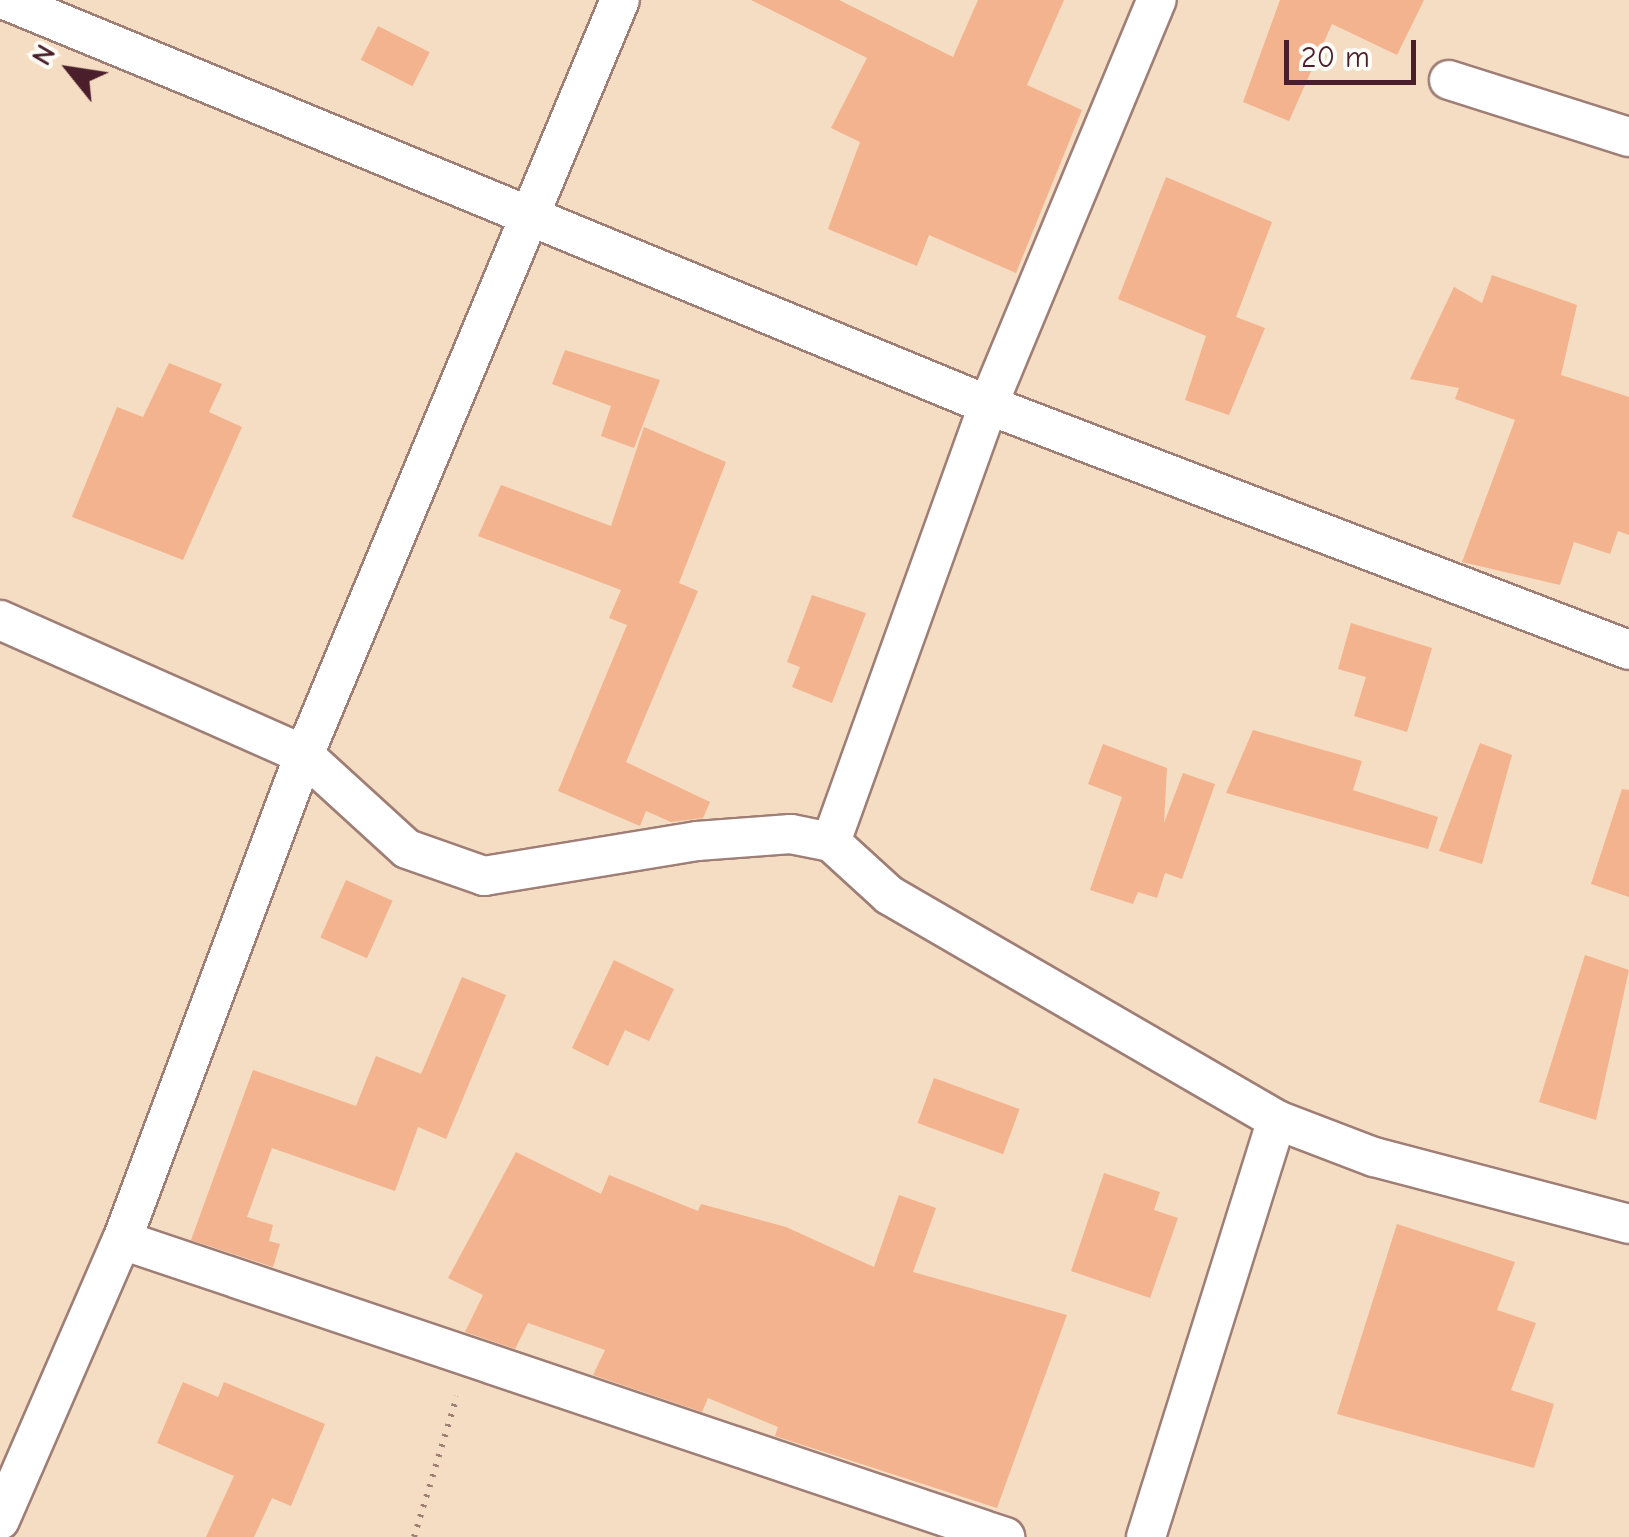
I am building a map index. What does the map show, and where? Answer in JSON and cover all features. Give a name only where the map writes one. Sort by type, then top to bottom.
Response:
[{"type":"street","points":[[6,0],[90,15],[530,221],[988,405],[1629,650]]},
{"type":"street","points":[[0,1520],[122,1240],[304,755],[620,0]]},
{"type":"street","points":[[831,842],[988,405],[1157,0]]},
{"type":"street","points":[[1449,80],[1629,136]]},
{"type":"street","points":[[0,620],[304,755],[408,849],[484,876],[697,842],[791,834],[831,842],[890,895],[1278,1120],[1374,1157],[1629,1224]]},
{"type":"street","points":[[1146,1537],[1278,1120]]},
{"type":"street","points":[[122,1240],[1006,1537]]},
{"type":"path","points":[[414,1537],[469,1356]]},
{"type":"building","points":[[751,0],[839,0],[953,57],[978,0],[1064,0],[1027,85],[1082,110],[1016,273],[929,235],[917,266],[828,229],[860,142],[831,128],[867,58]]},
{"type":"building","points":[[1280,0],[1424,0],[1397,55],[1332,24],[1289,121],[1243,102]]},
{"type":"building","points":[[378,26],[430,52],[412,86],[361,60]]},
{"type":"building","points":[[1166,177],[1272,222],[1236,317],[1265,328],[1229,415],[1185,400],[1206,336],[1118,299]]},
{"type":"building","points":[[1492,275],[1577,305],[1561,375],[1629,397],[1629,535],[1618,531],[1610,554],[1574,542],[1560,585],[1462,562],[1515,420],[1455,399],[1459,388],[1410,379],[1454,287],[1482,303]]},
{"type":"building","points":[[565,350],[660,380],[634,448],[601,436],[611,406],[552,384]]},
{"type":"building","points":[[169,363],[222,384],[209,412],[242,427],[183,560],[72,517],[117,407],[143,417]]},
{"type":"building","points":[[644,427],[726,462],[679,583],[698,591],[626,762],[710,802],[703,818],[671,822],[646,811],[640,826],[558,791],[627,625],[609,618],[621,590],[478,536],[501,485],[611,526]]},
{"type":"building","points":[[812,595],[866,613],[832,703],[792,687],[800,667],[787,662]]},
{"type":"building","points":[[1351,623],[1432,648],[1407,732],[1354,716],[1366,677],[1338,669]]},
{"type":"building","points":[[1253,730],[1362,761],[1353,790],[1438,817],[1428,849],[1226,793]]},
{"type":"building","points":[[1480,743],[1512,755],[1482,864],[1439,851]]},
{"type":"building","points":[[1103,744],[1167,768],[1164,823],[1183,773],[1215,784],[1182,879],[1165,873],[1157,898],[1138,892],[1133,904],[1090,890],[1122,797],[1088,784]]},
{"type":"building","points":[[1622,789],[1629,790],[1629,897],[1591,884]]},
{"type":"building","points":[[346,880],[393,901],[367,958],[320,938]]},
{"type":"building","points":[[1585,955],[1629,970],[1596,1120],[1539,1102]]},
{"type":"building","points":[[614,960],[674,989],[649,1041],[625,1030],[608,1066],[572,1048]]},
{"type":"building","points":[[462,977],[506,995],[446,1139],[418,1127],[395,1191],[272,1148],[247,1217],[273,1225],[269,1241],[280,1244],[273,1267],[191,1240],[253,1070],[356,1106],[376,1056],[421,1074]]},
{"type":"building","points":[[934,1078],[1020,1109],[1003,1154],[918,1123]]},
{"type":"building","points":[[516,1152],[601,1194],[609,1175],[698,1211],[701,1204],[786,1227],[874,1267],[899,1195],[936,1208],[913,1272],[1067,1315],[997,1508],[775,1436],[778,1427],[708,1398],[702,1412],[593,1375],[605,1350],[528,1323],[515,1349],[465,1332],[483,1295],[448,1278]]},
{"type":"building","points":[[1104,1173],[1160,1192],[1154,1210],[1178,1218],[1150,1298],[1071,1271]]},
{"type":"building","points":[[1397,1224],[1515,1262],[1497,1310],[1536,1323],[1511,1390],[1554,1404],[1534,1468],[1337,1414]]},
{"type":"building","points":[[183,1382],[218,1397],[224,1382],[325,1424],[291,1506],[272,1498],[254,1537],[206,1537],[234,1476],[157,1443]]}]
